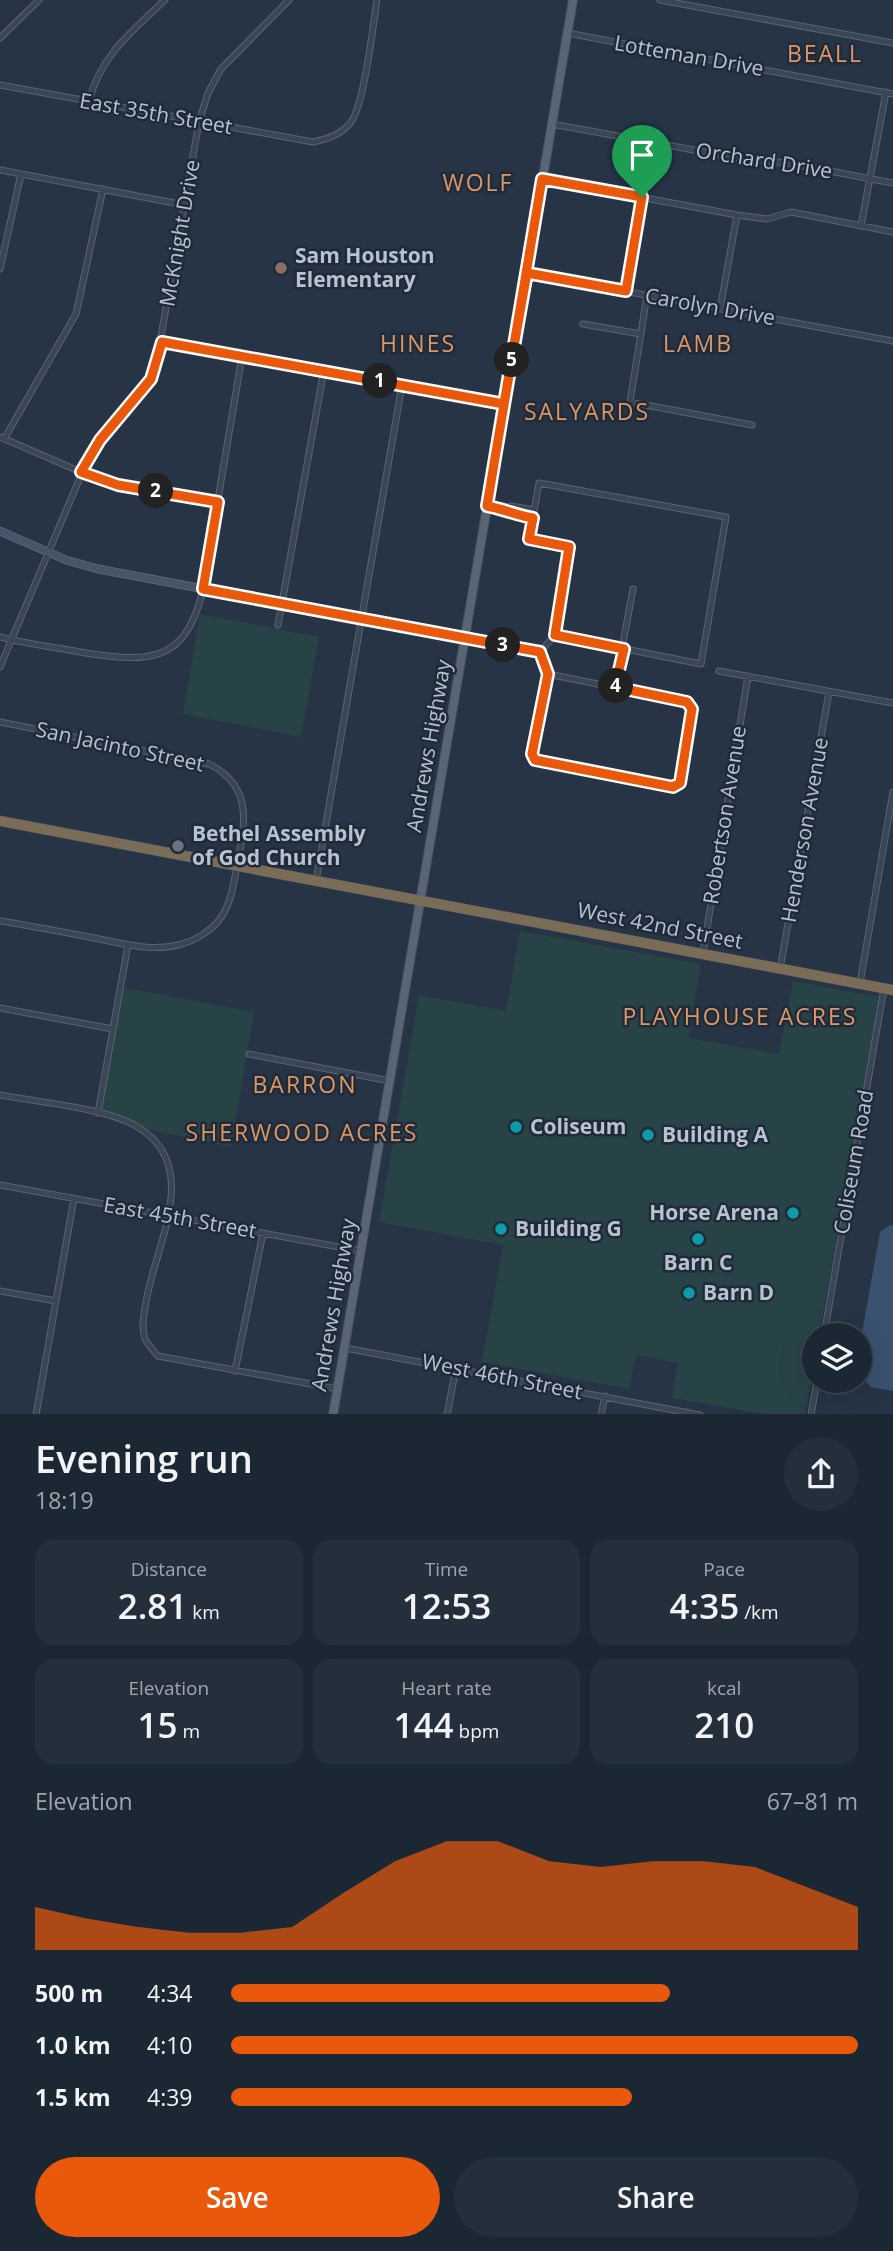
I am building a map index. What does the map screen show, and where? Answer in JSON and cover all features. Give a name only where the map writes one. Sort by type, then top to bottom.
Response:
[{"type":"highway","name":"West 42nd Street","points":[[0,821],[888,989]]},
{"type":"main road","name":"Andrews Highway","points":[[333,1414],[573,0]]},
{"type":"street","points":[[0,38],[39,0]]},
{"type":"street","points":[[89,102],[98,73],[108,57],[165,0]]},
{"type":"street","name":"McKnight Drive","points":[[0,667],[81,472],[100,440],[151,379],[162,342],[200,122],[208,93],[221,69],[289,0]]},
{"type":"street","name":"East 35th Street","points":[[0,85],[313,142],[327,139],[345,129],[357,111],[377,0]]},
{"type":"street","points":[[660,0],[893,43]]},
{"type":"street","name":"Lotteman Drive","points":[[567,33],[889,93]]},
{"type":"street","points":[[861,226],[889,93]]},
{"type":"street","name":"Orchard Drive","points":[[552,124],[893,183]]},
{"type":"street","points":[[0,170],[185,205]]},
{"type":"street","points":[[0,270],[21,174]]},
{"type":"street","points":[[542,179],[737,215],[767,219],[791,212],[893,232]]},
{"type":"street","points":[[103,189],[76,314],[2,438],[118,485],[218,502]]},
{"type":"street","points":[[626,291],[642,197]]},
{"type":"street","points":[[720,309],[737,215]]},
{"type":"street","name":"Carolyn Drive","points":[[527,273],[893,341]]},
{"type":"street","points":[[648,295],[630,402],[752,425]]},
{"type":"street","points":[[583,324],[641,334]]},
{"type":"street","points":[[162,342],[504,404]]},
{"type":"street","points":[[0,637],[120,658],[149,657],[169,649],[188,631],[203,589],[243,356]]},
{"type":"street","points":[[278,625],[324,370]]},
{"type":"street","points":[[316,881],[402,385]]},
{"type":"street","points":[[540,652],[555,635],[569,547],[529,539],[539,482],[726,517],[701,664],[555,635]]},
{"type":"street","points":[[487,506],[534,510]]},
{"type":"street","points":[[501,508],[511,514],[533,518]]},
{"type":"street","points":[[0,531],[47,552],[98,569],[540,652]]},
{"type":"street","points":[[615,687],[633,589]]},
{"type":"street","points":[[540,652],[548,674],[532,754],[535,760],[673,787],[680,783],[692,709],[687,702],[548,674]]},
{"type":"street","points":[[719,671],[893,703]]},
{"type":"street","name":"Robertson Avenue","points":[[703,954],[748,677]]},
{"type":"street","name":"Henderson Avenue","points":[[780,968],[829,692]]},
{"type":"street","name":"San Jacinto Street","points":[[0,722],[213,766],[230,778],[242,801],[245,820],[228,904],[210,929],[189,942],[170,947],[128,945],[0,920]]},
{"type":"street","points":[[860,984],[893,792]]},
{"type":"street","points":[[98,1113],[128,945]]},
{"type":"street","name":"Coliseum Road","points":[[826,1323],[888,989]]},
{"type":"street","points":[[0,1008],[113,1029]]},
{"type":"street","points":[[249,1054],[390,1081]]},
{"type":"street","points":[[0,1095],[98,1113],[136,1126],[149,1135],[160,1148],[170,1168],[169,1216],[142,1322],[145,1338],[158,1356],[338,1389]]},
{"type":"street","name":"East 45th Street","points":[[0,1185],[361,1251]]},
{"type":"street","points":[[36,1414],[74,1198]]},
{"type":"street","points":[[235,1371],[263,1233]]},
{"type":"street","points":[[0,1291],[56,1301]]},
{"type":"street","name":"West 46th Street","points":[[345,1348],[695,1414]]},
{"type":"street","points":[[447,1414],[456,1368]]},
{"type":"street","points":[[811,1414],[815,1393]]},
{"type":"street","points":[[601,1414],[605,1396]]},
{"type":"green space","points":[[200,614],[319,637],[301,737],[183,714]]},
{"type":"green space","points":[[520,931],[701,964],[688,1038],[779,1054],[793,981],[879,997],[821,1323],[802,1323],[802,1393],[809,1393],[805,1414],[764,1414],[672,1398],[678,1363],[636,1355],[629,1389],[482,1362],[503,1245],[379,1222],[419,995],[506,1011]]},
{"type":"green space","points":[[120,987],[254,1012],[231,1147],[146,1129],[127,1120],[98,1113]]},
{"type":"water","points":[[890,1225],[893,1226],[893,1391],[872,1387],[872,1323],[864,1323],[880,1232]]},
{"type":"place","name":"Sam Houston Elementary","points":[[281,268]]},
{"type":"place","name":"Bethel Assembly of God Church","points":[[178,846]]},
{"type":"place","name":"Coliseum","points":[[516,1127]]},
{"type":"place","name":"Building A","points":[[648,1135]]},
{"type":"place","name":"Horse Arena","points":[[793,1213]]},
{"type":"place","name":"Building G","points":[[501,1229]]},
{"type":"place","name":"Barn C","points":[[698,1239]]},
{"type":"place","name":"Barn D","points":[[689,1293]]},
{"type":"district","name":"BEALL","points":[[825,54]]},
{"type":"district","name":"WOLF","points":[[478,183]]},
{"type":"district","name":"HINES","points":[[418,344]]},
{"type":"district","name":"LAMB","points":[[698,344]]},
{"type":"district","name":"SALYARDS","points":[[587,412]]},
{"type":"district","name":"PLAYHOUSE ACRES","points":[[740,1017]]},
{"type":"district","name":"BARRON","points":[[305,1085]]},
{"type":"district","name":"SHERWOOD ACRES","points":[[302,1133]]},
{"type":"route","points":[[542,179],[642,197],[626,291],[527,273],[487,506],[533,518],[529,539],[569,547],[555,635],[624,649],[615,687],[687,702],[692,709],[680,783],[673,787],[535,760],[532,754],[548,674],[540,652],[203,589],[218,502],[118,485],[81,472],[100,440],[151,379],[162,342],[504,404],[542,179]]}]
